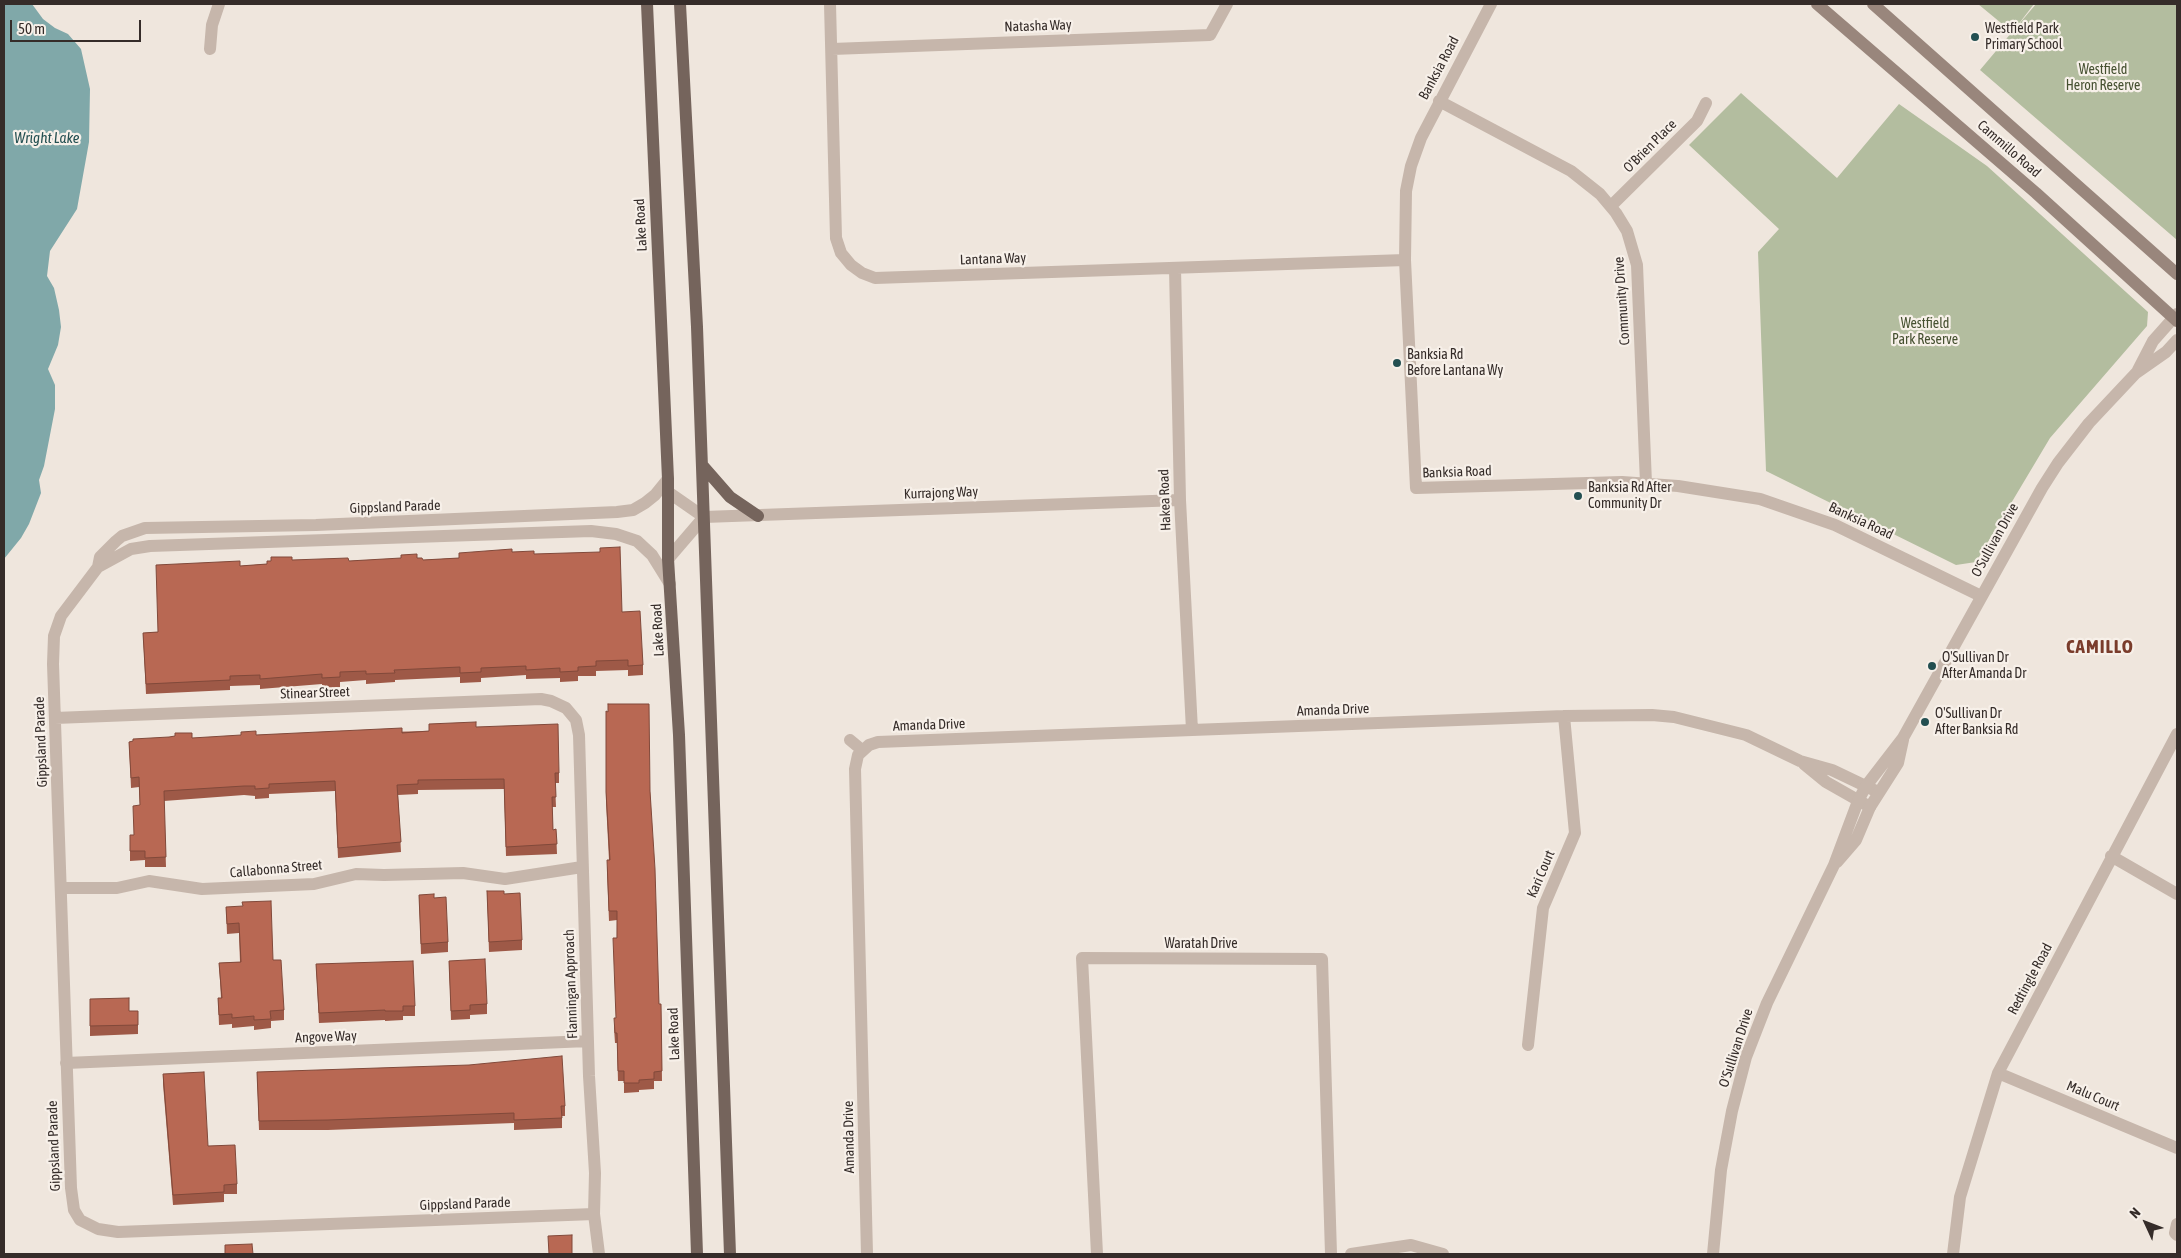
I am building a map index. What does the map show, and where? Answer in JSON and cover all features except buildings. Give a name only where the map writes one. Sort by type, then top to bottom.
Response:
[{"type":"main road","name":"Lake Road","points":[[647,4],[668,479],[668,559],[679,735],[697,1254]]},
{"type":"main road","points":[[680,4],[697,327],[730,1254]]},
{"type":"main road","name":"Cammillo Road","points":[[1818,4],[2036,193],[2176,318]]},
{"type":"main road","name":"Cammillo Road","points":[[1873,4],[2177,274]]},
{"type":"main road","points":[[702,465],[730,497],[758,516]]},
{"type":"street","points":[[210,49],[212,25],[217,4]]},
{"type":"street","name":"Lantana Way","points":[[830,4],[836,238],[841,253],[851,265],[862,273],[874,278],[1405,260]]},
{"type":"street","name":"Natasha Way","points":[[832,48],[1210,35],[1227,4]]},
{"type":"street","name":"Banksia Road","points":[[1491,4],[1421,138],[1411,166],[1406,191],[1405,260],[1416,488],[1622,482],[1686,487],[1760,499],[1812,515],[1835,525],[1981,596]]},
{"type":"street","name":"Community Drive","points":[[1439,101],[1571,172],[1600,194],[1611,206],[1627,231],[1637,265],[1646,483]]},
{"type":"street","name":"O'Brien Place","points":[[1611,206],[1697,121],[1706,103]]},
{"type":"street","name":"Hakea Road","points":[[1175,268],[1180,500],[1192,730]]},
{"type":"street","name":"O'Sullivan Drive","points":[[2136,373],[2153,341],[2176,318]]},
{"type":"street","name":"O'Sullivan Drive","points":[[1713,1254],[1721,1170],[1732,1111],[1746,1057],[1767,1003],[1834,865],[1858,801],[1866,786],[1903,738],[1981,596],[2058,463],[2089,423],[2136,373],[2166,352],[2177,340]]},
{"type":"street","name":"Gippsland Parade","points":[[98,567],[100,557],[122,536],[145,528],[222,525],[316,525],[617,512],[633,510],[645,503],[655,495],[668,479]]},
{"type":"street","points":[[668,492],[704,517],[668,559]]},
{"type":"street","name":"Kurrajong Way","points":[[704,517],[758,516],[854,510],[1180,500]]},
{"type":"street","name":"Gippsland Parade","points":[[594,1214],[128,1231],[98,1230],[80,1220],[72,1203],[66,1062],[53,664],[56,627],[64,610],[98,567],[131,549],[150,546],[591,531],[616,534],[637,541],[652,555],[670,584]]},
{"type":"street","name":"Stinear Street","points":[[55,718],[541,699],[560,704],[571,713]]},
{"type":"street","name":"Flanningan Approach","points":[[571,713],[576,720],[579,735],[588,1041],[595,1173],[594,1214],[599,1254]]},
{"type":"street","name":"Amanda Drive","points":[[867,1254],[855,781],[856,761],[862,750],[878,742],[1564,716],[1652,715],[1674,718],[1746,735],[1800,761],[1832,770],[1878,792]]},
{"type":"street","name":"Kari Court","points":[[1528,1045],[1542,908],[1575,833],[1564,716]]},
{"type":"street","name":"Redtingle Road","points":[[1952,1254],[1960,1197],[1998,1073],[2177,734]]},
{"type":"street","name":"O'Sullivan Drive","points":[[1834,865],[1856,840],[1878,792],[1898,763],[1903,738]]},
{"type":"street","points":[[850,740],[862,750]]},
{"type":"street","name":"Amanda Drive","points":[[1800,761],[1826,782],[1870,807]]},
{"type":"street","points":[[2111,856],[2177,894]]},
{"type":"street","name":"Callabonna Street","points":[[60,888],[117,888],[149,881],[166,882],[191,888],[212,889],[314,884],[356,874],[463,873],[505,879],[582,867]]},
{"type":"street","name":"Waratah Drive","points":[[1097,1254],[1082,958],[1322,959],[1332,1254]]},
{"type":"street","name":"Angove Way","points":[[66,1062],[588,1041]]},
{"type":"street","name":"Malu Court","points":[[1998,1073],[2177,1148]]},
{"type":"street","points":[[2177,1224],[2175,1233],[2177,1235]]},
{"type":"street","points":[[1350,1254],[1411,1245],[1443,1254]]},
{"type":"green space","name":"Westfield Heron Reserve","points":[[1978,4],[2034,4],[2014,30],[2036,4],[2177,4],[2177,240],[1980,70],[2012,32]]},
{"type":"green space","name":"Westfield Park Reserve","points":[[1741,93],[1837,178],[1899,104],[1987,166],[2148,312],[2147,326],[2050,438],[1976,562],[1956,565],[1766,471],[1758,252],[1779,229],[1689,145]]},
{"type":"water","name":"Wright Lake","points":[[4,4],[32,4],[43,19],[55,28],[68,34],[81,49],[90,89],[89,142],[77,209],[50,251],[47,276],[54,288],[61,327],[58,345],[48,369],[55,385],[55,409],[44,466],[39,480],[41,493],[29,524],[21,538],[4,559]]},
{"type":"place","name":"Westfield Park Primary School","points":[[1975,37]]},
{"type":"place","name":"Banksia Rd Before Lantana Wy","points":[[1397,363]]},
{"type":"place","name":"Banksia Rd After Community Dr","points":[[1578,496]]},
{"type":"place","name":"O'Sullivan Dr After Amanda Dr","points":[[1932,666]]},
{"type":"place","name":"O'Sullivan Dr After Banksia Rd","points":[[1925,722]]},
{"type":"district","name":"CAMILLO","points":[[2100,647]]}]
